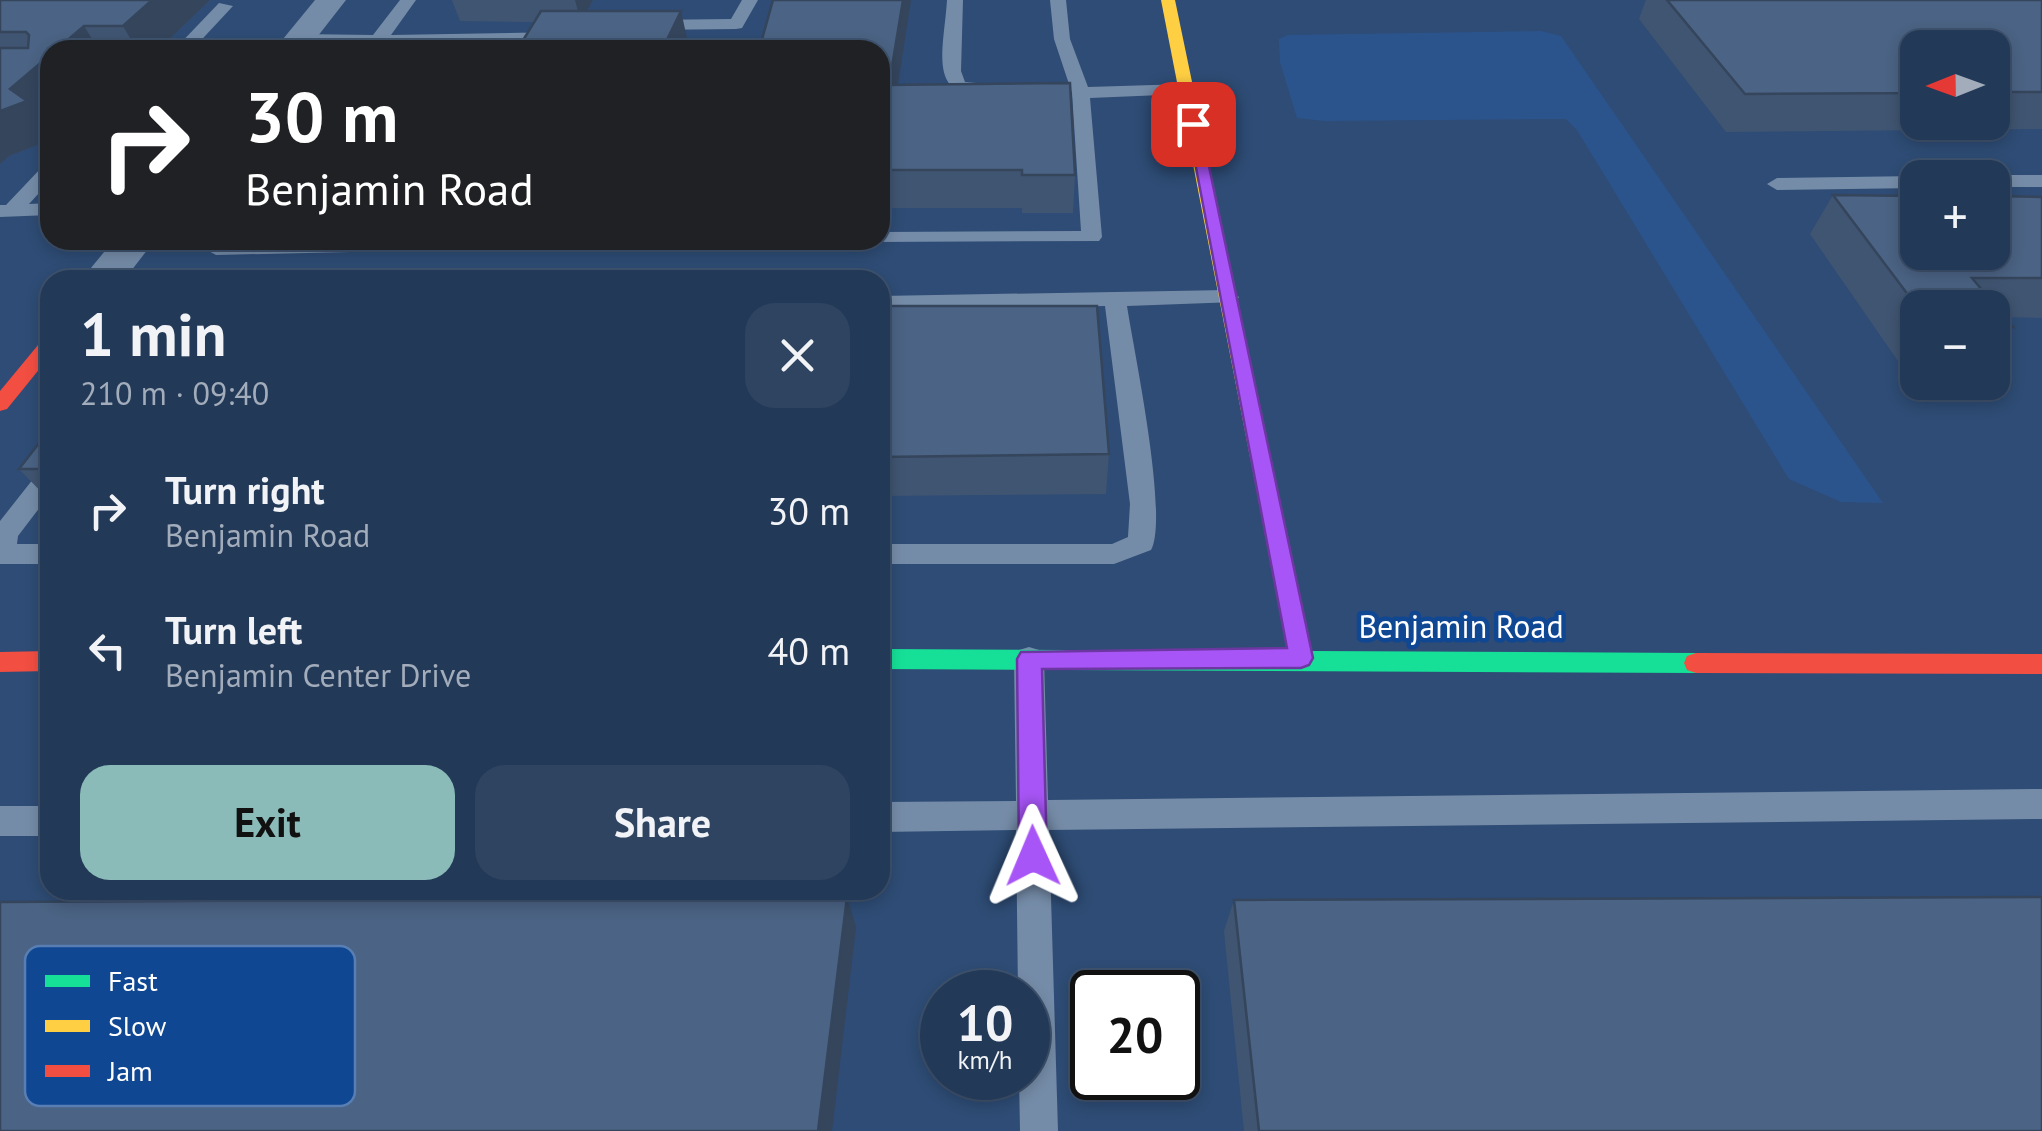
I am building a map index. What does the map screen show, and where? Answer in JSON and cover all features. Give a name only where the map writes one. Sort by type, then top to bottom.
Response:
[{"type":"street","points":[[298,40],[331,0]]},
{"type":"street","points":[[1168,0],[1301,658]]},
{"type":"street","points":[[110,270],[127,250]]},
{"type":"street","points":[[0,404],[10,379],[40,353]]},
{"type":"street","name":"Benjamin Road","points":[[890,659],[2042,664]]},
{"type":"street","points":[[0,662],[40,662]]},
{"type":"lane","points":[[378,40],[408,0]]},
{"type":"lane","points":[[620,26],[734,30],[750,0]]},
{"type":"lane","points":[[955,0],[952,71],[958,86],[1010,90]]},
{"type":"lane","points":[[890,238],[1092,237],[1075,91],[1062,39],[1058,0]]},
{"type":"lane","points":[[193,40],[226,6]]},
{"type":"lane","points":[[543,40],[575,34]]},
{"type":"lane","points":[[1075,91],[1186,89]]},
{"type":"lane","points":[[6,211],[40,179]]},
{"type":"lane","points":[[2010,181],[2042,180]]},
{"type":"lane","points":[[1777,184],[1900,182]]},
{"type":"lane","points":[[6,211],[40,209]]},
{"type":"lane","points":[[890,303],[1228,296]]},
{"type":"lane","points":[[890,554],[1114,554],[1142,543],[1143,504],[1115,299]]},
{"type":"lane","points":[[40,487],[5,534],[2,554],[40,554]]},
{"type":"lane","points":[[1029,659],[1039,1131]]},
{"type":"lane","points":[[890,817],[2042,804]]},
{"type":"lane","points":[[0,822],[40,821]]},
{"type":"water","points":[[1541,31],[1561,36],[1883,503],[1841,502],[1789,479],[1577,130],[1566,119],[1297,118],[1280,62],[1279,39],[1288,35]]},
{"type":"building","points":[[0,0],[152,0],[123,26],[84,26],[68,40],[40,40],[40,64],[10,89],[27,101],[0,111],[0,48],[28,48],[29,35],[0,32]]},
{"type":"building","points":[[773,0],[903,0],[890,79],[890,40],[762,40]]},
{"type":"building","points":[[1667,0],[2042,0],[2042,92],[2010,92],[2010,30],[1900,30],[1900,93],[1745,94]]},
{"type":"building","points":[[541,11],[681,11],[667,40],[523,40]]},
{"type":"building","points":[[1070,83],[1075,175],[1022,175],[1022,170],[890,170],[890,85]]},
{"type":"building","points":[[1833,195],[1900,196],[1900,270],[2010,270],[2010,196],[2042,197],[2042,278],[1972,278],[1982,290],[1904,290]]},
{"type":"building","points":[[890,306],[1097,306],[1109,454],[890,457]]},
{"type":"building","points":[[40,442],[40,469],[19,469]]},
{"type":"building","points":[[2042,897],[2042,1131],[1259,1131],[1234,900]]},
{"type":"building","points":[[847,900],[818,1131],[0,1131],[0,902]]},
{"type":"traffic: fast","points":[[1260,457],[1301,658]]},
{"type":"traffic: fast","points":[[890,659],[1696,663]]},
{"type":"traffic: slow","points":[[1168,0],[1260,457]]},
{"type":"traffic: jam","points":[[0,404],[40,355]]},
{"type":"traffic: jam","points":[[0,662],[40,661]]},
{"type":"traffic: jam","points":[[1696,663],[2042,664]]},
{"type":"route","points":[[1033,856],[1029,659],[1301,658],[1193,124]]}]
